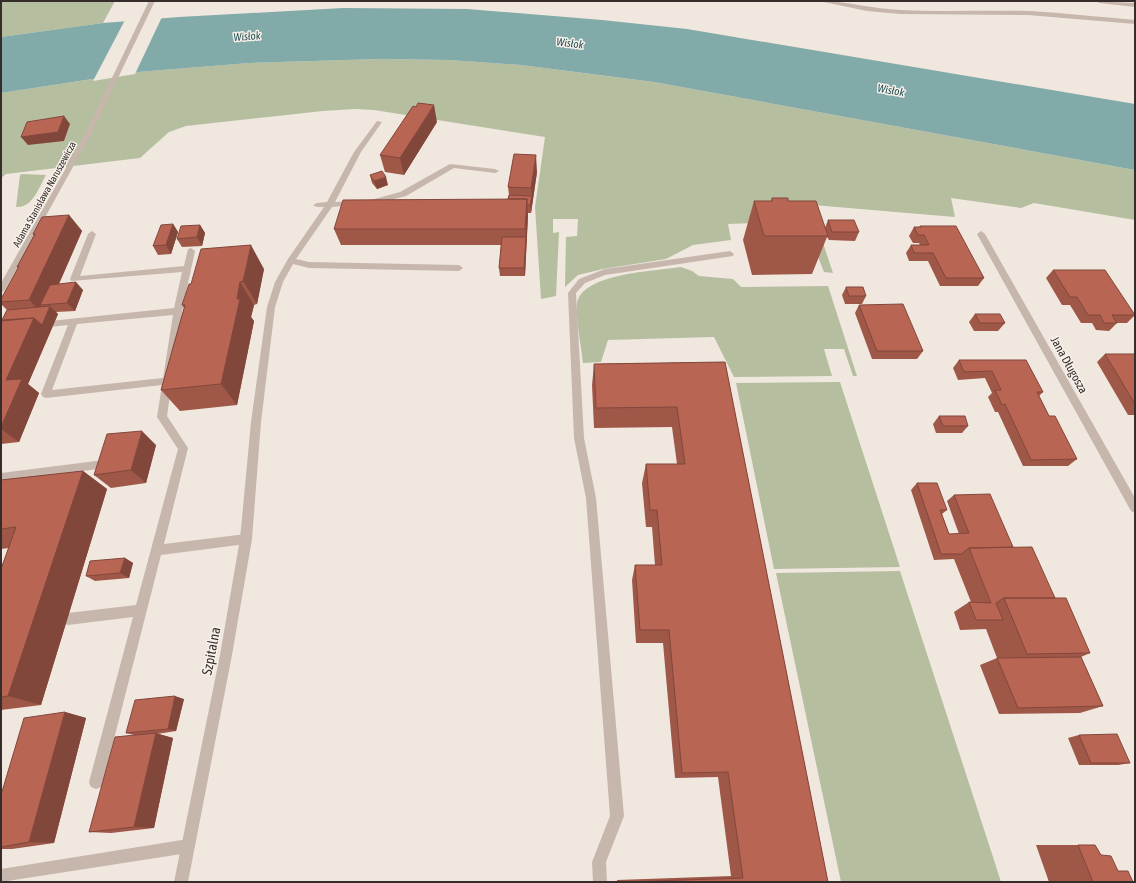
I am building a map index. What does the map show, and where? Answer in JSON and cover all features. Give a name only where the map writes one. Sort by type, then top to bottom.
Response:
[{"type":"street","name":"Adama Stanisława Naruszewicza","points":[[1,290],[39,224],[102,106],[152,1]]},
{"type":"street","points":[[822,1],[867,9],[900,12],[1028,13],[1135,22]]},
{"type":"street","points":[[1098,1],[1135,5]]},
{"type":"street","name":"Szpitalna","points":[[181,882],[226,655],[246,539],[256,422],[270,307],[279,282],[291,261],[329,205],[358,152],[379,122]]},
{"type":"street","points":[[317,205],[379,202],[403,194],[453,166],[496,171]]},
{"type":"street","points":[[39,224],[51,222]]},
{"type":"street","points":[[92,234],[74,279],[187,269]]},
{"type":"street","name":"Jana Długosza","points":[[981,234],[1135,508]]},
{"type":"street","points":[[96,782],[183,448],[162,417],[178,311],[191,251]]},
{"type":"street","points":[[600,882],[599,862],[617,816],[591,498],[579,438],[572,293],[577,283],[605,272],[730,254]]},
{"type":"street","points":[[291,261],[309,265],[459,268]]},
{"type":"street","points":[[32,326],[178,311]]},
{"type":"street","points":[[74,322],[46,394],[167,381]]},
{"type":"street","points":[[1,478],[104,464]]},
{"type":"street","points":[[156,550],[246,539]]},
{"type":"street","points":[[68,619],[140,610]]},
{"type":"street","points":[[1,876],[188,846]]},
{"type":"green space","points":[[1,1],[115,1],[103,23],[1,37]]},
{"type":"green space","points":[[380,59],[449,60],[521,65],[654,82],[1135,170],[1135,220],[1034,203],[1021,208],[951,198],[955,217],[813,205],[813,213],[833,273],[824,272],[815,249],[753,223],[728,224],[731,240],[693,245],[666,259],[603,269],[578,275],[565,287],[566,237],[577,236],[578,219],[553,219],[553,233],[559,232],[556,296],[541,299],[535,207],[545,137],[374,110],[355,109],[323,111],[186,126],[169,132],[140,158],[6,174],[1,178],[1,93],[138,72],[249,63]]},
{"type":"green space","points":[[20,175],[46,175],[35,196],[27,204],[16,207]]},
{"type":"green space","points":[[681,267],[692,271],[699,276],[733,279],[741,287],[828,286],[857,376],[853,376],[844,349],[824,349],[832,376],[734,377],[714,337],[608,340],[601,362],[583,363],[577,312],[577,305],[581,294],[591,286],[604,280],[638,272]]},
{"type":"green space","points":[[840,382],[900,567],[774,569],[736,383]]},
{"type":"green space","points":[[900,571],[1001,882],[841,882],[776,573]]},
{"type":"water","name":"Wisłok","points":[[343,8],[467,9],[602,20],[687,29],[1135,104],[1135,170],[654,82],[521,65],[449,60],[380,59],[249,63],[138,72],[1,93],[1,37],[103,23],[179,17]]},
{"type":"pier","points":[[162,17],[135,74],[93,81],[125,20]]},
{"type":"building","points":[[418,103],[434,105],[400,158],[380,155],[413,106],[416,107]]},
{"type":"building","points":[[64,116],[58,132],[21,137],[27,122]]},
{"type":"building","points":[[514,154],[536,155],[531,188],[508,187]]},
{"type":"building","points":[[382,171],[386,177],[374,181],[370,175]]},
{"type":"building","points":[[509,195],[532,196],[530,205],[527,205],[527,199],[508,199]]},
{"type":"building","points":[[772,198],[788,198],[788,201],[816,201],[828,236],[764,236],[754,201],[772,201]]},
{"type":"building","points":[[527,199],[525,229],[334,229],[343,200]]},
{"type":"building","points":[[69,215],[29,300],[1,302],[1,299],[35,234],[33,234],[42,217]]},
{"type":"building","points":[[828,220],[854,220],[859,232],[832,232]]},
{"type":"building","points":[[173,224],[166,245],[153,246],[161,225]]},
{"type":"building","points":[[200,225],[197,237],[177,239],[181,226]]},
{"type":"building","points":[[920,226],[956,226],[984,278],[946,278],[933,253],[914,253],[911,245],[929,245],[924,235],[918,235],[914,227],[921,227]]},
{"type":"building","points":[[502,237],[526,237],[524,268],[499,268]]},
{"type":"building","points":[[251,245],[243,281],[240,282],[237,299],[240,299],[221,384],[161,390],[185,305],[182,305],[189,284],[191,284],[201,249]]},
{"type":"building","points":[[1053,270],[1105,270],[1135,315],[1112,315],[1117,323],[1104,323],[1100,315],[1088,315],[1077,297],[1070,297]]},
{"type":"building","points":[[76,282],[67,303],[40,305],[50,285]]},
{"type":"building","points":[[846,287],[863,287],[866,296],[849,296]]},
{"type":"building","points":[[903,304],[923,351],[877,351],[859,305]]},
{"type":"building","points":[[50,306],[42,325],[34,318],[2,320],[7,310]]},
{"type":"building","points":[[975,314],[1000,314],[1005,323],[980,323]]},
{"type":"building","points":[[34,318],[6,380],[22,379],[1,427],[1,321]]},
{"type":"building","points":[[1105,354],[1135,354],[1135,404]]},
{"type":"building","points":[[959,360],[1026,360],[1043,392],[1037,392],[1049,416],[1055,416],[1077,459],[1031,460],[1005,404],[1002,405],[995,390],[1001,390],[992,371],[964,372]]},
{"type":"building","points":[[725,362],[828,882],[627,882],[743,878],[728,772],[682,773],[669,630],[640,630],[635,565],[662,565],[657,510],[650,510],[646,464],[685,464],[677,407],[596,408],[594,364]]},
{"type":"building","points":[[939,416],[965,416],[968,426],[943,426]]},
{"type":"building","points":[[142,431],[131,470],[94,475],[107,434]]},
{"type":"building","points":[[83,471],[8,696],[1,697],[1,569],[16,527],[1,529],[1,480]]},
{"type":"building","points":[[917,483],[937,483],[947,510],[940,510],[949,534],[969,533],[954,495],[990,494],[1013,547],[969,548],[961,554],[941,554]]},
{"type":"building","points":[[1032,547],[1055,598],[1004,598],[996,603],[1003,620],[976,620],[969,602],[991,603],[969,548]]},
{"type":"building","points":[[125,558],[120,573],[86,576],[90,561]]},
{"type":"building","points":[[1004,598],[1066,598],[1090,653],[1027,654]]},
{"type":"building","points":[[1081,657],[1103,706],[1018,708],[997,658]]},
{"type":"building","points":[[175,696],[168,729],[126,733],[135,700]]},
{"type":"building","points":[[65,712],[29,842],[1,847],[1,795],[24,718]]},
{"type":"building","points":[[156,733],[134,827],[89,832],[115,737]]},
{"type":"building","points":[[1117,734],[1130,763],[1091,763],[1079,735]]},
{"type":"building","points":[[1078,845],[1095,845],[1101,855],[1111,856],[1118,871],[1128,871],[1133,882],[1093,882]]}]
